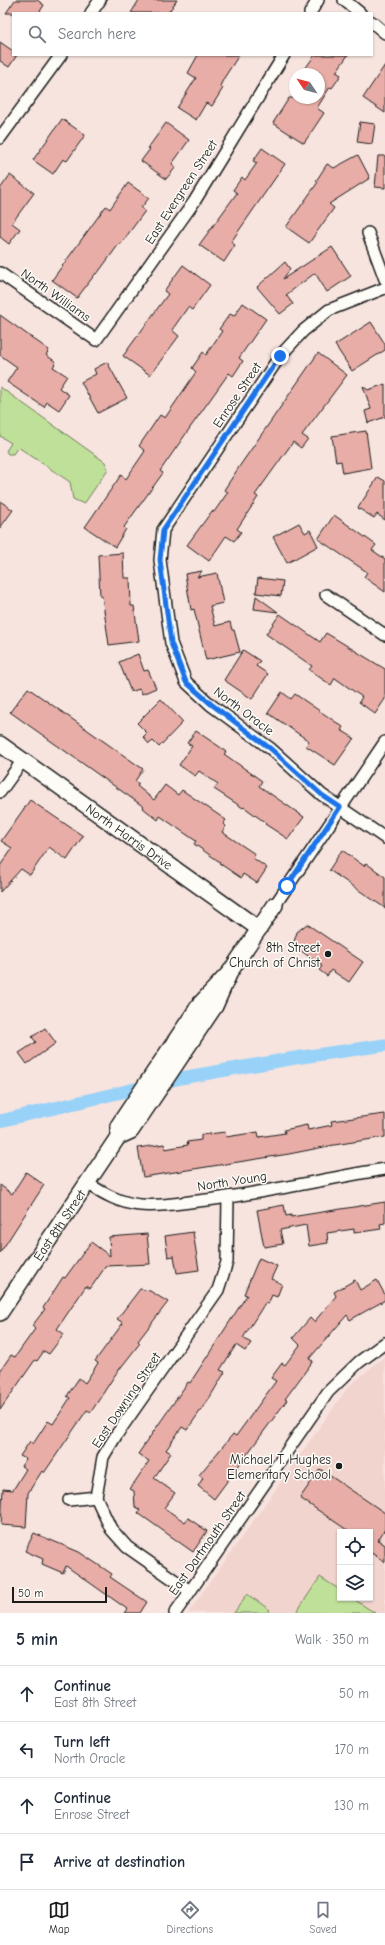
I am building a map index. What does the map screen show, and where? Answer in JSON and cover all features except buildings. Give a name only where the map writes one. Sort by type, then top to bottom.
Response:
[{"type":"street","points":[[92,12],[100,0]]},
{"type":"street","points":[[311,12],[318,0]]},
{"type":"street","points":[[344,0],[359,12]]},
{"type":"street","points":[[373,23],[385,32]]},
{"type":"street","points":[[0,138],[60,56]]},
{"type":"street","name":"East Evergreen Street","points":[[96,340],[194,202],[283,56]]},
{"type":"street","points":[[368,233],[385,278]]},
{"type":"street","name":"North Williams","points":[[0,273],[96,340]]},
{"type":"street","name":"Enrose Street","points":[[160,560],[163,530],[280,356],[303,331],[329,310],[385,288]]},
{"type":"street","name":"North Oracle","points":[[160,560],[171,643],[186,682],[211,704],[271,749],[322,795],[385,838]]},
{"type":"street","points":[[326,595],[385,635]]},
{"type":"street","name":"East 8th Street","points":[[118,1137],[118,1126],[200,1004],[230,972],[385,742]]},
{"type":"street","name":"North Harris Drive","points":[[0,744],[259,929]]},
{"type":"street","points":[[0,792],[23,760]]},
{"type":"street","name":"East 8th Street","points":[[0,1313],[118,1137],[132,1131],[215,1006],[230,972]]},
{"type":"street","name":"North Young","points":[[87,1183],[100,1192],[119,1201],[142,1205],[228,1197],[385,1169]]},
{"type":"street","name":"East Downing Street","points":[[96,1497],[104,1456],[117,1434],[218,1290],[227,1262],[228,1197]]},
{"type":"street","name":"East Dartmouth Street","points":[[175,1613],[328,1392],[359,1362],[385,1343]]},
{"type":"street","points":[[69,1500],[96,1497],[110,1529],[127,1547],[190,1591]]},
{"type":"shaded area","name":"Michael T. Hughes Elementary School","points":[[385,1356],[385,1613],[188,1613],[348,1387]]},
{"type":"green space","points":[[0,387],[105,462],[108,469],[84,504],[73,499],[70,482],[18,447],[13,454],[8,454],[6,451],[11,443],[0,436]]},
{"type":"green space","points":[[320,1577],[337,1588],[337,1601],[357,1601],[375,1613],[296,1613]]},
{"type":"green space","points":[[247,1594],[270,1610],[268,1613],[234,1613]]},
{"type":"waterway","points":[[0,1121],[181,1078],[295,1058],[385,1045]]},
{"type":"place","name":"8th Street Church of Christ","points":[[328,954]]},
{"type":"place","name":"Michael T. Hughes Elementary School","points":[[339,1466]]},
{"type":"route","points":[[280,356],[163,530],[160,560],[171,643],[186,682],[211,704],[271,749],[322,795],[340,807],[287,886]]}]
